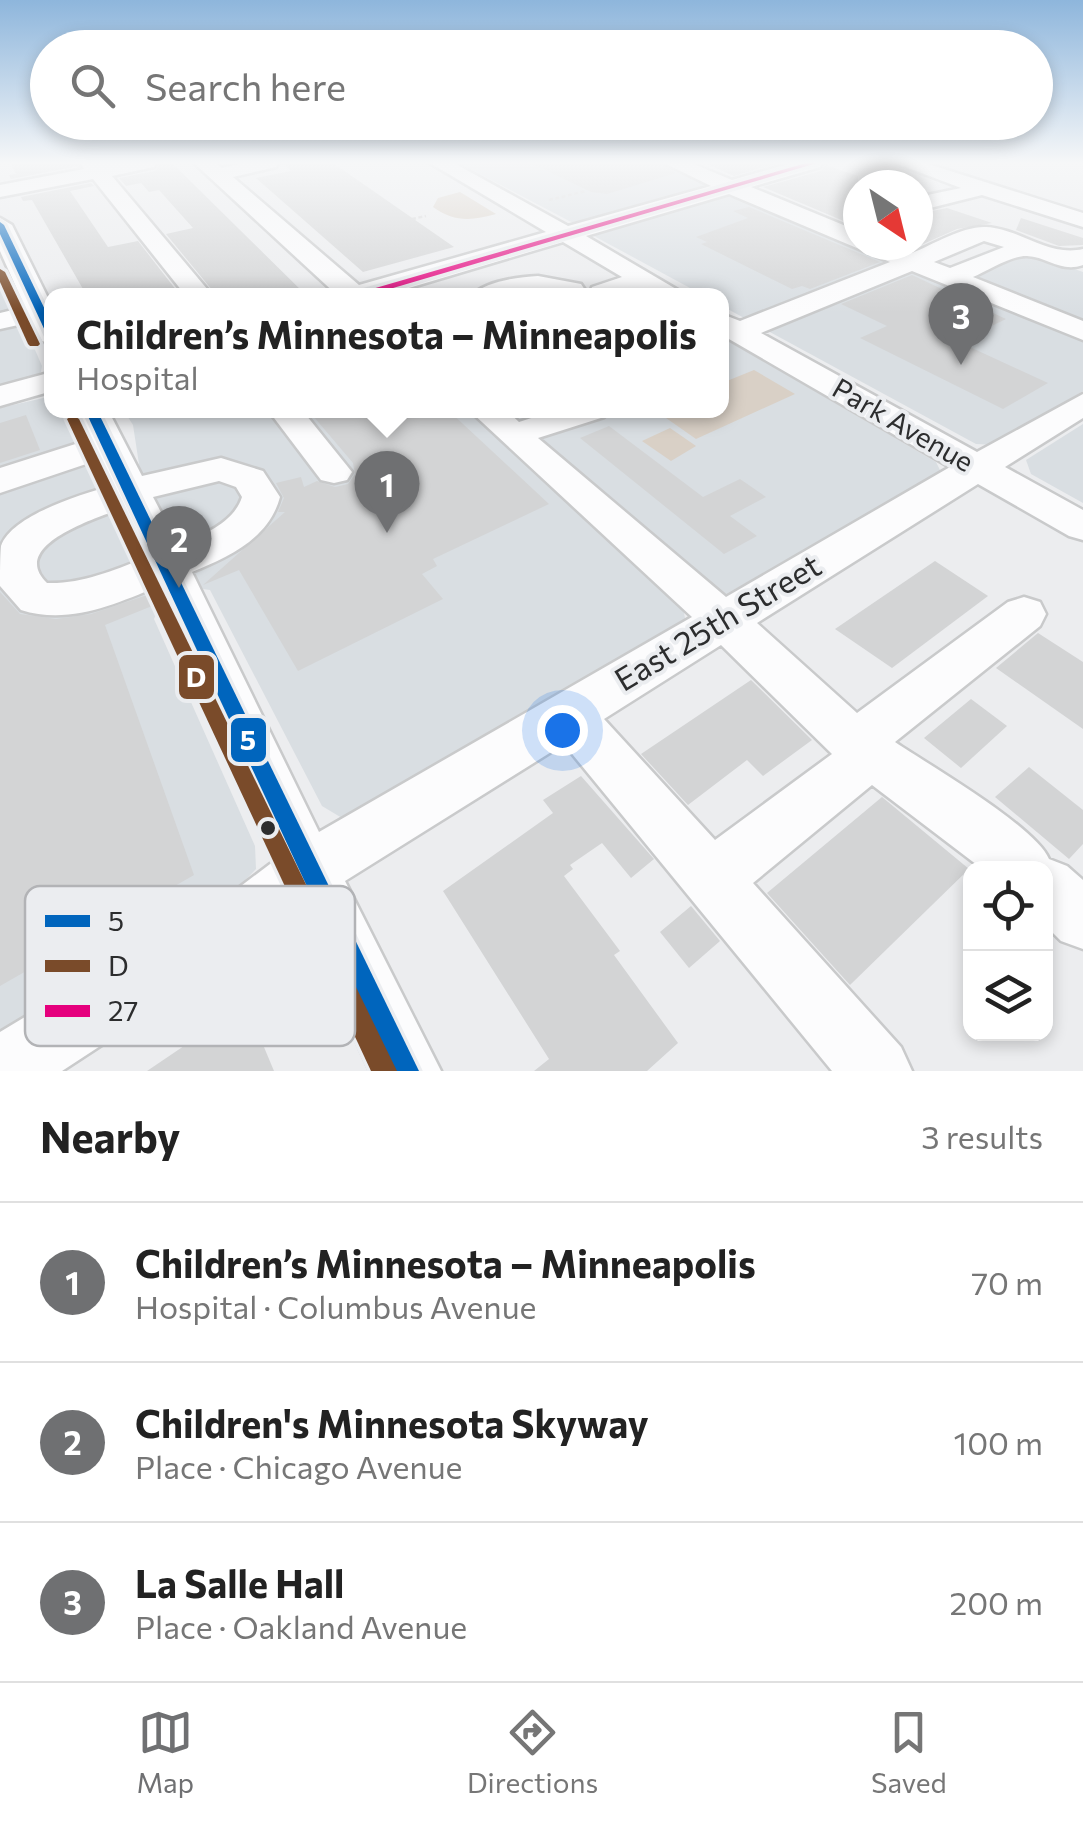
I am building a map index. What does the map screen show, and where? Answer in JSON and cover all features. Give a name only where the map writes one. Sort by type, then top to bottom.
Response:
[{"type":"street","points":[[131,213],[193,288]]},
{"type":"street","points":[[265,213],[346,288]]},
{"type":"street","points":[[529,213],[661,288]]},
{"type":"street","points":[[378,288],[639,213]]},
{"type":"street","points":[[792,213],[843,234]]},
{"type":"street","points":[[0,224],[44,319]]},
{"type":"street","points":[[733,336],[980,234],[1077,259]]},
{"type":"street","points":[[950,277],[1024,246]]},
{"type":"street","points":[[311,257],[337,250]]},
{"type":"street","points":[[910,261],[1083,331]]},
{"type":"street","points":[[980,289],[1012,276]]},
{"type":"street","points":[[618,288],[644,278]]},
{"type":"street","points":[[509,288],[530,281],[548,282],[559,288]]},
{"type":"street","points":[[733,336],[770,300],[805,290]]},
{"type":"street","points":[[0,321],[44,323]]},
{"type":"street","name":"Park Avenue","points":[[733,336],[1083,527]]},
{"type":"street","points":[[0,396],[44,383]]},
{"type":"street","name":"East 25th Street","points":[[288,886],[308,870],[1083,404]]},
{"type":"street","points":[[95,418],[316,886]]},
{"type":"street","points":[[290,418],[334,472]]},
{"type":"street","points":[[498,423],[534,418]]},
{"type":"street","points":[[498,423],[722,619],[863,749],[1016,861]]},
{"type":"street","points":[[0,481],[108,445]]},
{"type":"street","points":[[221,469],[250,479],[261,497],[257,511],[238,534],[175,581],[66,600],[36,599],[18,582],[14,564],[24,544],[74,514],[131,494],[180,476],[221,469]]},
{"type":"street","points":[[711,879],[1024,614]]},
{"type":"street","points":[[568,714],[877,1071]]},
{"type":"street","points":[[1053,893],[1083,919]]},
{"type":"street","points":[[355,966],[406,1071]]},
{"type":"street","name":"East 25th Street","points":[[0,1071],[40,1046]]},
{"type":"path","points":[[412,219],[426,216]]},
{"type":"shaded area","points":[[444,213],[496,214],[463,219]]},
{"type":"shaded area","points":[[554,213],[612,213],[575,224]]},
{"type":"shaded area","points":[[668,213],[771,213],[843,242],[843,260],[888,260],[1083,338],[1083,391],[996,445],[976,444],[729,310],[729,288],[690,288],[594,236]]},
{"type":"shaded area","points":[[1029,253],[1083,272],[1083,325],[970,279]]},
{"type":"shaded area","points":[[0,269],[42,366],[41,372],[30,378],[0,386]]},
{"type":"shaded area","points":[[729,341],[936,462],[942,474],[726,594],[716,591],[514,418],[729,418]]},
{"type":"shaded area","points":[[754,370],[795,394],[696,439],[666,418],[729,418],[729,380]]},
{"type":"shaded area","points":[[44,398],[44,418],[70,418],[159,607],[154,619],[255,846],[256,869],[240,886],[25,886],[25,1019],[0,1034],[0,408]]},
{"type":"shaded area","points":[[128,418],[476,418],[683,607],[686,624],[364,814],[342,818],[322,806],[210,590],[203,589],[141,477]]},
{"type":"shaded area","points":[[1083,424],[1083,503],[1031,474],[1026,460]]},
{"type":"shaded area","points":[[670,428],[696,446],[671,461],[642,441]]},
{"type":"building","points":[[39,213],[85,213],[108,247],[138,241],[175,288],[82,288]]},
{"type":"building","points":[[180,213],[223,213],[299,288],[210,288],[166,234],[193,228]]},
{"type":"building","points":[[296,213],[405,213],[454,247],[363,272]]},
{"type":"building","points":[[737,213],[763,213],[843,246],[843,260],[880,262],[810,289],[792,289],[701,244],[707,242],[696,237],[748,218]]},
{"type":"building","points":[[825,213],[843,213],[843,221]]},
{"type":"building","points":[[933,213],[962,213],[992,223],[957,229],[933,240]]},
{"type":"building","points":[[1021,218],[1083,238],[1083,245],[1059,246],[1016,230]]},
{"type":"building","points":[[912,275],[1006,319],[959,342],[1048,383],[1003,409],[860,338],[887,326],[841,304]]},
{"type":"building","points":[[26,415],[40,450],[0,463],[0,423]]},
{"type":"building","points":[[315,418],[457,418],[549,504],[433,559],[437,566],[422,574],[443,599],[298,671],[239,570],[203,585],[285,512],[278,512],[284,498],[276,483],[301,477],[304,487],[317,481],[335,487],[348,484],[355,474],[353,463]]},
{"type":"building","points":[[609,426],[703,497],[740,479],[766,497],[730,516],[757,536],[724,554],[580,438]]},
{"type":"building","points":[[935,561],[988,596],[892,668],[835,629]]},
{"type":"building","points":[[0,592],[20,614],[56,619],[91,614],[153,593],[157,604],[105,625],[194,875],[175,886],[25,886],[25,972],[0,986]]},
{"type":"building","points":[[1038,633],[1083,662],[1083,729],[996,668]]},
{"type":"building","points":[[751,680],[812,740],[763,776],[747,760],[688,805],[641,754]]},
{"type":"building","points":[[971,699],[1007,726],[961,768],[924,738]]},
{"type":"building","points":[[1029,767],[1083,810],[1083,844],[1069,859],[995,797]]},
{"type":"building","points":[[581,776],[654,859],[631,878],[602,843],[570,865],[573,869],[564,876],[620,951],[614,955],[678,1043],[647,1071],[534,1071],[549,1059],[443,891],[553,813],[543,800]]},
{"type":"building","points":[[882,797],[963,864],[963,875],[850,985],[767,893]]},
{"type":"building","points":[[691,906],[720,941],[689,968],[660,932]]},
{"type":"building","points":[[184,1046],[264,1046],[274,1071],[147,1071]]},
{"type":"transit line","name":"27","points":[[381,288],[640,213]]},
{"type":"transit line","name":"5","points":[[0,225],[44,318]]},
{"type":"transit line","name":"D","points":[[0,272],[34,344]]},
{"type":"transit line","name":"5","points":[[95,418],[318,886]]},
{"type":"transit line","name":"D","points":[[73,419],[296,886]]},
{"type":"transit line","name":"5","points":[[355,964],[406,1071]]},
{"type":"transit line","name":"D","points":[[355,1010],[384,1071]]},
{"type":"place","name":"La Salle Hall","points":[[961,365]]},
{"type":"place","name":"Children’s Minnesota – Minneapolis","points":[[387,533]]},
{"type":"place","name":"Children's Minnesota Skyway","points":[[179,588]]}]
